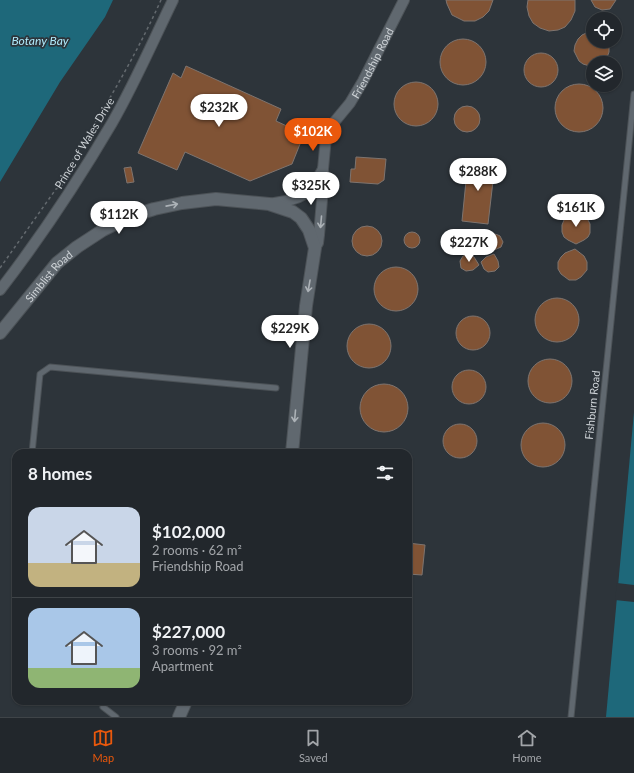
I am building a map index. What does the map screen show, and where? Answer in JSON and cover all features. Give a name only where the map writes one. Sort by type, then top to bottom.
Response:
[{"type":"street","name":"Prince of Wales Drive","points":[[0,290],[31,249],[72,187],[112,122],[141,67],[173,0]]},
{"type":"street","name":"Friendship Road","points":[[292,449],[306,306],[315,248],[320,235],[323,188],[322,169],[326,136],[331,126],[350,103],[363,81],[404,0]]},
{"type":"street","name":"Simblist Road","points":[[270,204],[300,197],[312,188],[322,169]]},
{"type":"street","name":"Simblist Road","points":[[0,333],[57,263],[77,247],[109,226],[129,217],[154,209],[182,203],[216,200],[270,204],[293,212],[301,218],[308,230],[315,248]]},
{"type":"street","points":[[176,717],[184,705]]},
{"type":"street","points":[[179,717],[185,705]]},
{"type":"lane","name":"Fishburn Road","points":[[571,717],[634,94]]},
{"type":"lane","points":[[32,449],[40,374],[50,367],[276,388]]},
{"type":"lane","points":[[103,707],[116,717]]},
{"type":"path","points":[[0,268],[56,189],[61,187],[66,178],[66,171],[117,87],[162,0]]},
{"type":"water","name":"Botany Bay","points":[[0,0],[113,0],[105,17],[60,82],[0,182]]},
{"type":"water","points":[[634,412],[634,717],[606,717]]},
{"type":"pier","points":[[617,583],[634,585],[634,602],[615,600]]},
{"type":"building","points":[[446,0],[493,0],[489,11],[483,17],[475,21],[464,21],[452,15]]},
{"type":"building","points":[[528,0],[575,0],[575,11],[571,20],[565,27],[558,30],[549,31],[540,28],[533,23],[529,16],[527,7]]},
{"type":"building","points":[[591,0],[616,0],[610,9],[602,10],[595,7]]},
{"type":"building","points":[[586,33],[586,48],[609,48],[608,56],[586,56],[586,65],[579,61],[574,51],[578,39]]},
{"type":"building","points":[[463,39],[476,43],[482,49],[486,62],[482,75],[476,81],[463,85],[450,81],[444,75],[440,62],[444,49],[450,43]]},
{"type":"building","points":[[538,53],[544,53],[548,54],[555,60],[558,70],[557,77],[551,84],[544,87],[538,87],[534,86],[527,80],[524,73],[524,67],[525,63],[531,56]]},
{"type":"building","points":[[186,66],[281,109],[276,121],[304,134],[292,164],[250,181],[185,152],[177,170],[138,153],[173,73],[181,78]]},
{"type":"building","points":[[420,82],[432,88],[437,96],[437,112],[432,120],[424,125],[412,126],[400,120],[395,112],[394,100],[400,88],[408,83]]},
{"type":"building","points":[[579,84],[586,86],[586,92],[597,92],[603,108],[601,117],[596,125],[588,130],[579,132],[570,130],[562,125],[557,117],[555,108],[557,99],[562,91],[570,86]]},
{"type":"building","points":[[467,106],[476,110],[480,119],[476,128],[467,132],[458,128],[454,119],[458,110]]},
{"type":"building","points":[[356,157],[386,159],[384,180],[378,184],[350,182],[351,169],[355,169]]},
{"type":"building","points":[[468,161],[495,164],[488,224],[462,221]]},
{"type":"building","points":[[131,167],[134,182],[127,183],[124,168]]},
{"type":"building","points":[[573,214],[583,215],[587,218],[590,224],[590,233],[588,237],[576,244],[564,237],[562,232],[564,220]]},
{"type":"building","points":[[367,226],[377,231],[382,241],[377,251],[367,256],[357,251],[352,241],[357,231]]},
{"type":"building","points":[[472,231],[477,234],[481,241],[469,250],[464,245],[462,238],[466,233]]},
{"type":"building","points":[[409,232],[415,232],[420,237],[418,246],[415,248],[409,248],[404,243],[404,237]]},
{"type":"building","points":[[491,233],[500,236],[503,242],[501,247],[492,251],[487,247],[484,240]]},
{"type":"building","points":[[575,249],[584,256],[587,262],[587,270],[576,280],[569,280],[561,274],[558,269],[558,262],[565,253]]},
{"type":"building","points":[[469,253],[474,257],[479,265],[473,270],[466,271],[461,268],[460,261],[463,256]]},
{"type":"building","points":[[494,254],[498,261],[499,267],[495,271],[488,272],[484,269],[481,262],[486,257]]},
{"type":"building","points":[[392,267],[400,267],[412,273],[418,285],[418,293],[412,305],[400,311],[392,311],[380,305],[374,293],[374,285],[380,273]]},
{"type":"building","points":[[553,298],[561,298],[573,304],[579,316],[579,324],[573,336],[561,342],[553,342],[541,336],[535,324],[535,316],[541,304]]},
{"type":"building","points":[[476,316],[485,321],[489,326],[489,340],[485,345],[480,349],[470,350],[466,349],[457,340],[456,330],[457,326],[466,317]]},
{"type":"building","points":[[365,324],[373,324],[385,330],[391,342],[391,350],[385,362],[373,368],[365,368],[353,362],[347,350],[347,342],[353,330]]},
{"type":"building","points":[[546,359],[554,359],[566,365],[572,377],[572,385],[566,397],[554,403],[546,403],[534,397],[528,385],[528,377],[534,365]]},
{"type":"building","points":[[472,370],[481,375],[485,380],[485,394],[481,399],[476,403],[466,404],[462,403],[453,394],[452,384],[453,380],[462,371]]},
{"type":"building","points":[[384,384],[393,386],[401,391],[406,399],[408,408],[406,417],[401,425],[393,430],[384,432],[375,430],[367,425],[362,417],[360,408],[362,399],[367,391],[375,386]]},
{"type":"building","points":[[539,423],[547,423],[559,429],[565,441],[565,449],[559,461],[547,467],[539,467],[527,461],[521,449],[521,441],[527,429]]},
{"type":"building","points":[[463,424],[472,429],[476,434],[476,448],[472,453],[467,457],[457,458],[453,457],[444,448],[443,438],[444,434],[453,425]]},
{"type":"building","points":[[412,543],[425,545],[422,575],[412,574]]}]
